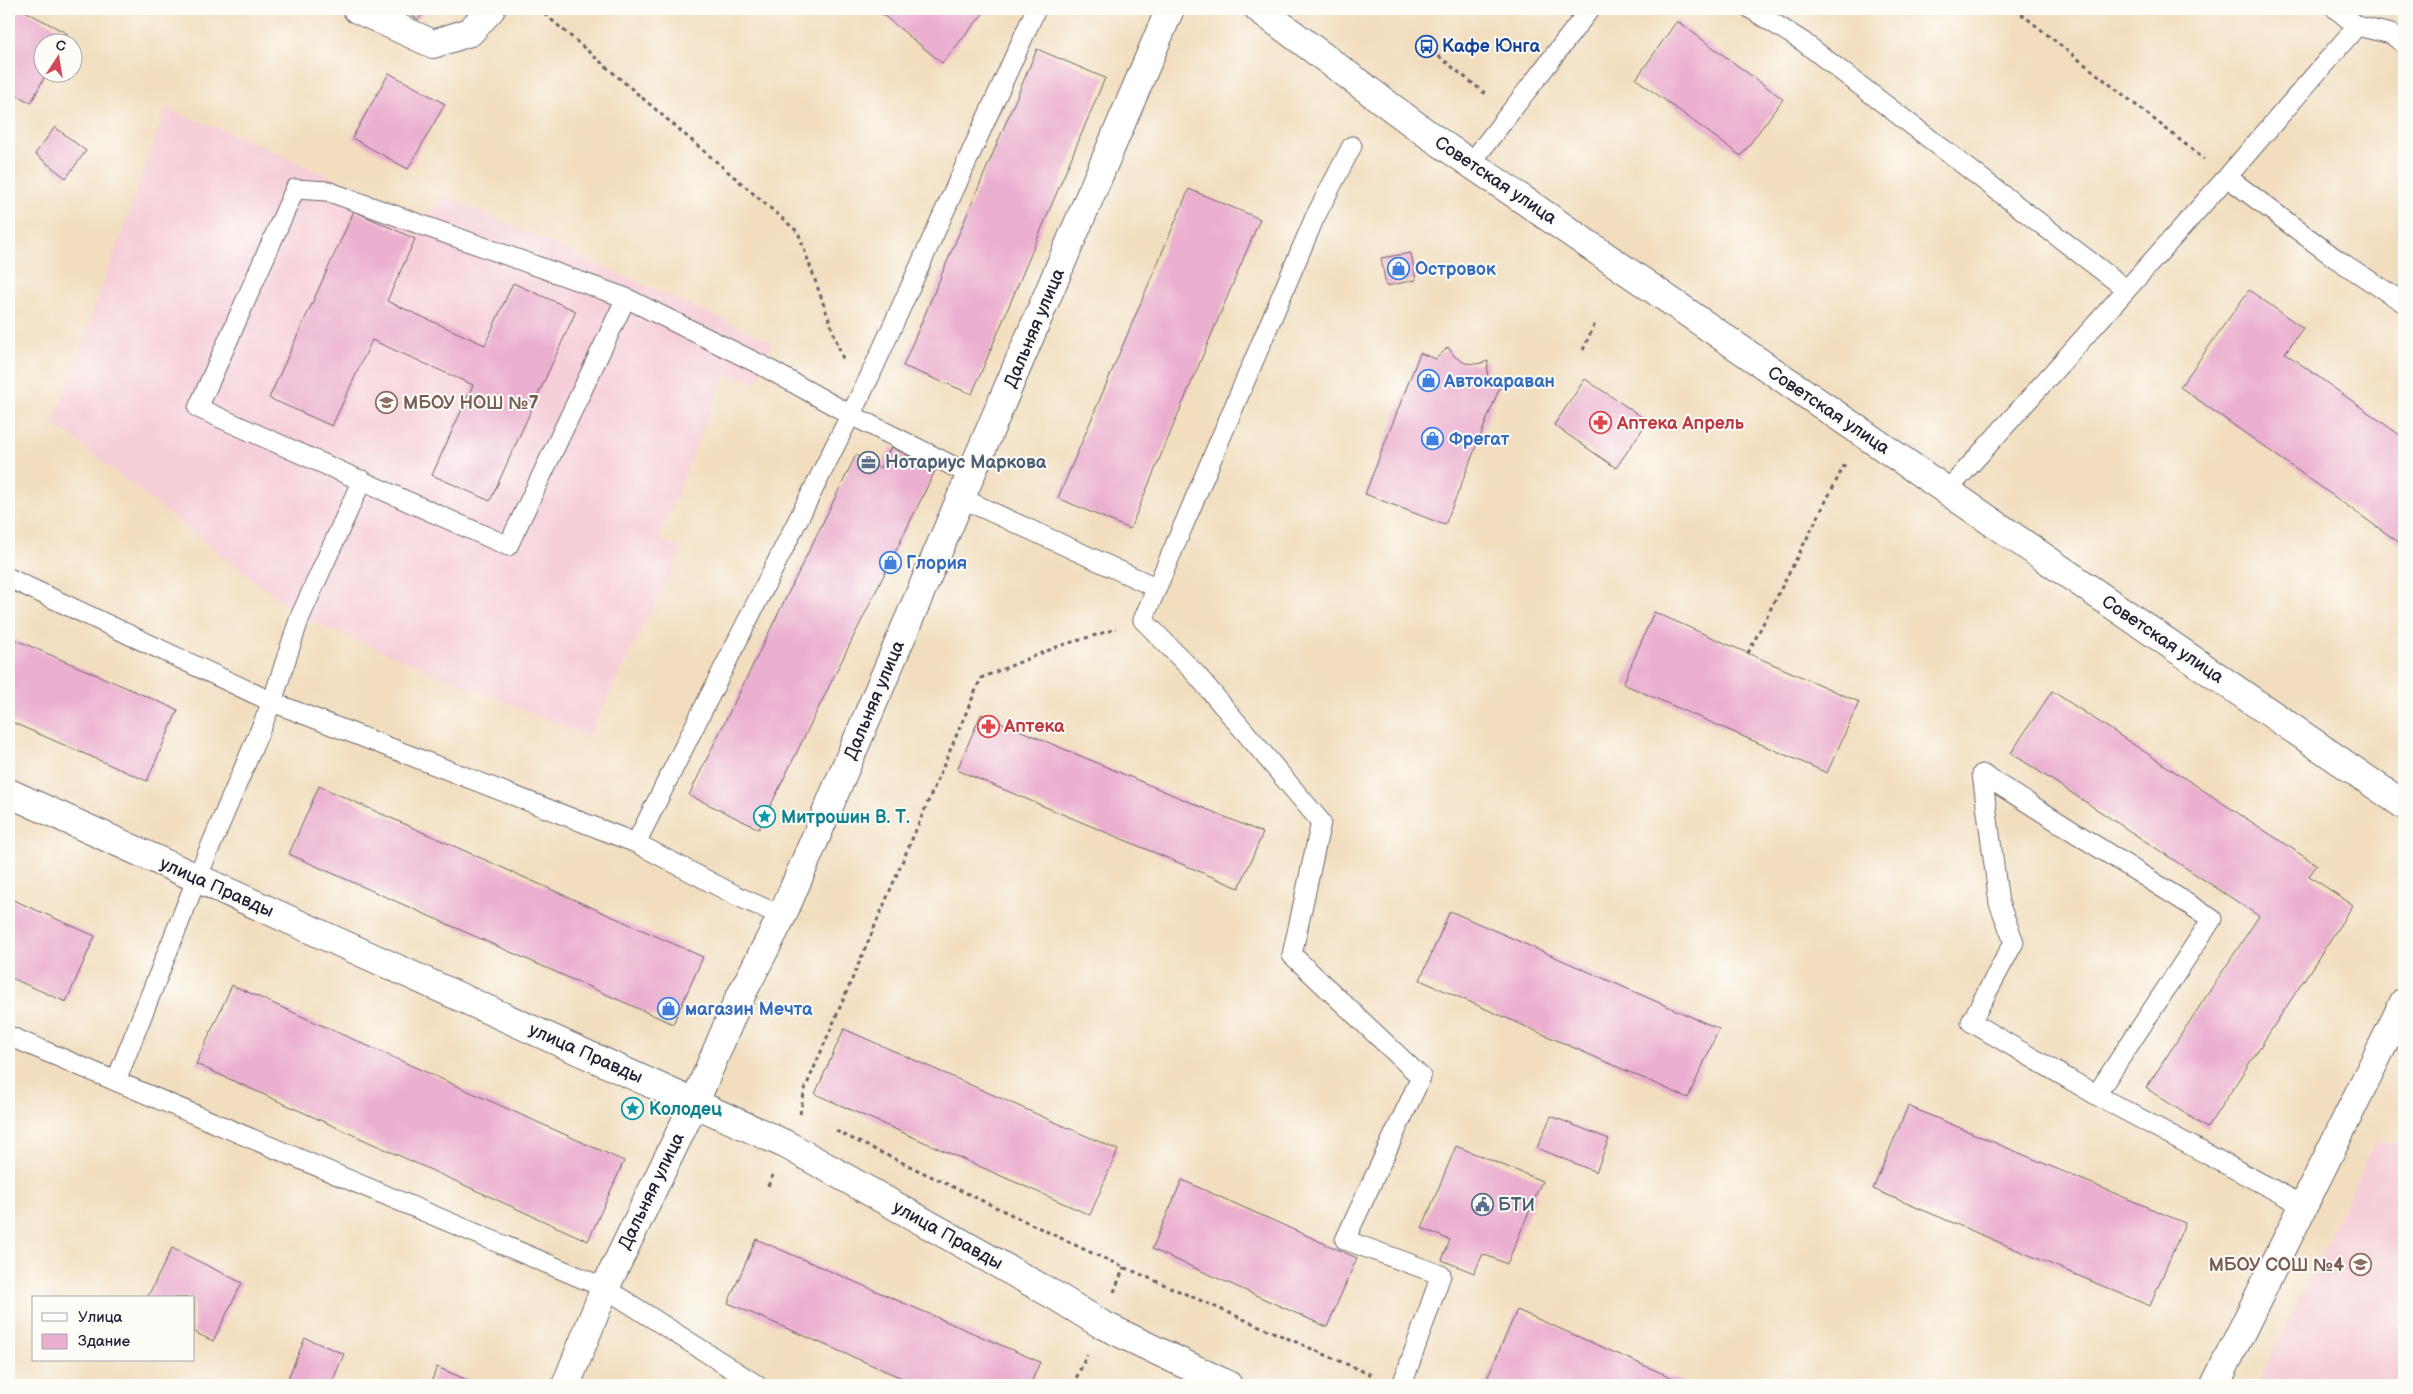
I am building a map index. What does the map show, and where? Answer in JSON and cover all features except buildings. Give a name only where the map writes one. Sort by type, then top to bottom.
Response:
[{"type":"street","points":[[357,9],[433,44],[470,32],[491,9]]},
{"type":"street","name":"Дальняя улица","points":[[566,1385],[605,1288],[694,1102],[738,1001],[782,916],[1170,9]]},
{"type":"street","name":"Советская улица","points":[[1259,9],[1426,133],[2404,804]]},
{"type":"street","name":"улица Правды","points":[[9,793],[787,1145],[1050,1293],[1101,1324],[1228,1385]]},
{"type":"street","points":[[2215,1385],[2404,1002]]},
{"type":"lane","points":[[636,843],[869,378],[1036,9]]},
{"type":"lane","points":[[1471,163],[1590,9]]},
{"type":"lane","points":[[1751,9],[1802,42],[2126,289]]},
{"type":"lane","points":[[2336,9],[2357,26],[2391,34],[2404,44]]},
{"type":"lane","points":[[1947,491],[2227,177],[2357,26]]},
{"type":"lane","points":[[1352,146],[1315,217],[1143,620],[1196,674],[1321,822],[1292,955],[1421,1077],[1345,1240],[1441,1275],[1402,1385]]},
{"type":"lane","points":[[2227,177],[2334,258],[2404,303]]},
{"type":"lane","points":[[626,298],[508,546],[198,408],[294,189],[327,191],[626,298],[763,366],[851,415],[966,487],[1157,588]]},
{"type":"lane","points":[[116,1080],[197,878],[272,702],[300,617],[362,480]]},
{"type":"lane","points":[[9,578],[272,702],[636,843],[737,896],[782,916]]},
{"type":"lane","points":[[2096,1095],[2212,919],[1982,774],[1999,903],[2014,942],[1971,1022],[2096,1095],[2304,1206]]},
{"type":"lane","points":[[9,1036],[605,1288],[756,1385]]},
{"type":"path","points":[[539,9],[798,232],[845,365],[869,378]]},
{"type":"path","points":[[2014,9],[2227,177]]},
{"type":"path","points":[[1426,46],[1491,97]]},
{"type":"path","points":[[1583,350],[1596,321]]},
{"type":"path","points":[[1748,653],[1862,433]]},
{"type":"path","points":[[800,1114],[805,1090],[982,678],[1059,646],[1143,620]]},
{"type":"path","points":[[792,1110],[809,1118]]},
{"type":"path","points":[[827,1127],[1094,1254],[1378,1377]]},
{"type":"shaded area","name":"МБОУ НОШ №7","points":[[166,109],[225,131],[428,219],[442,195],[772,342],[757,382],[725,375],[658,540],[682,549],[588,737],[300,617],[53,423]]},
{"type":"shaded area","name":"МБОУ СОШ №4","points":[[2375,1141],[2404,1144],[2404,1385],[2258,1385]]},
{"type":"place","name":"Кафе Юнга","points":[[1426,46]]},
{"type":"place","name":"Островок","points":[[1399,269]]},
{"type":"place","name":"Автокараван","points":[[1428,381]]},
{"type":"place","name":"МБОУ НОШ №7","points":[[387,403]]},
{"type":"place","name":"Аптека Апрель","points":[[1601,423]]},
{"type":"place","name":"Фрегат","points":[[1433,439]]},
{"type":"place","name":"Нотариус Маркова","points":[[869,462]]},
{"type":"place","name":"Глория","points":[[890,563]]},
{"type":"place","name":"Аптека","points":[[988,726]]},
{"type":"place","name":"Митрошин В. Т.","points":[[765,817]]},
{"type":"place","name":"магазин Мечта","points":[[669,1009]]},
{"type":"place","name":"Колодец","points":[[633,1109]]},
{"type":"place","name":"БТИ","points":[[1482,1205]]},
{"type":"place","name":"МБОУ СОШ №4","points":[[2360,1265]]}]
